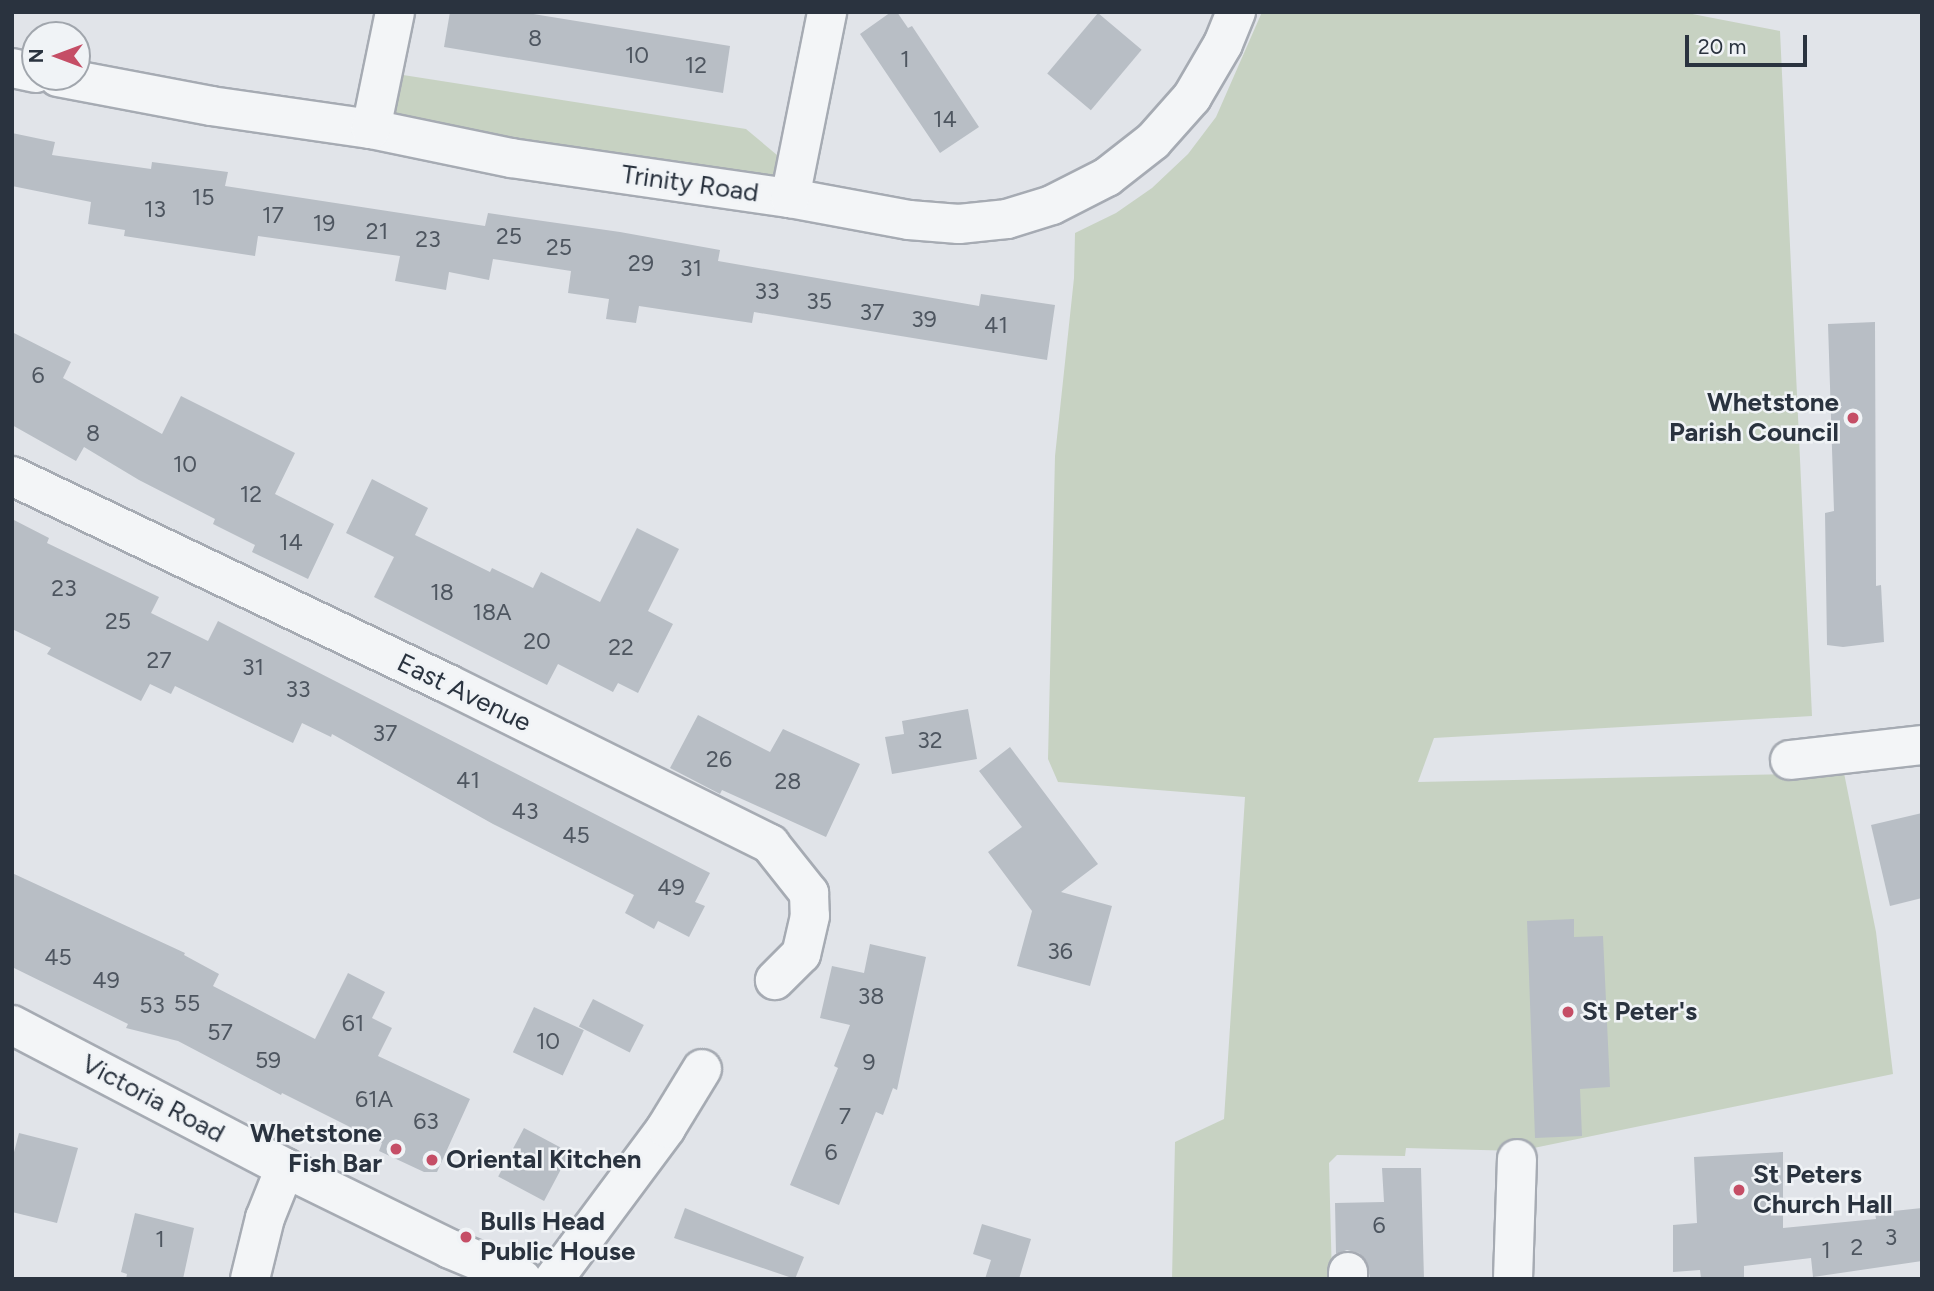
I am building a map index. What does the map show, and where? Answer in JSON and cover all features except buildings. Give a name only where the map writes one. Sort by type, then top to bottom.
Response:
[{"type":"street","points":[[371,129],[395,12]]},
{"type":"street","points":[[790,198],[827,12]]},
{"type":"street","name":"Trinity Road","points":[[91,83],[211,106],[371,129],[511,158],[790,198],[909,220],[959,224],[1007,219],[1052,205],[1107,177],[1153,141],[1192,97],[1223,44],[1236,12]]},
{"type":"street","name":"East Avenue","points":[[12,476],[448,684],[770,845],[809,893],[810,916],[801,954],[775,980]]},
{"type":"street","points":[[1790,760],[1922,745]]},
{"type":"street","name":"Victoria Road","points":[[12,1025],[285,1168],[450,1249],[522,1279]]},
{"type":"street","points":[[554,1279],[666,1128],[702,1069]]},
{"type":"street","points":[[1513,1279],[1517,1159]]},
{"type":"street","points":[[250,1279],[265,1218],[285,1168]]},
{"type":"green space","points":[[1262,12],[1682,12],[1780,31],[1812,716],[1434,738],[1418,782],[1844,773],[1876,932],[1893,1074],[1519,1151],[1406,1148],[1405,1156],[1337,1155],[1329,1163],[1332,1279],[1172,1279],[1175,1142],[1224,1119],[1245,797],[1058,782],[1048,759],[1055,456],[1074,278],[1075,233],[1116,213],[1152,188],[1188,154],[1216,117]]},
{"type":"green space","points":[[384,72],[746,129],[795,170],[790,198],[371,129]]},
{"type":"place","name":"Whetstone Parish Council","points":[[1853,418]]},
{"type":"place","name":"St Peter's","points":[[1568,1012]]},
{"type":"place","name":"Whetstone Fish Bar","points":[[396,1149]]},
{"type":"place","name":"Oriental Kitchen","points":[[432,1160]]},
{"type":"place","name":"St Peters Church Hall","points":[[1739,1190]]},
{"type":"place","name":"Bulls Head Public House","points":[[466,1237]]}]
